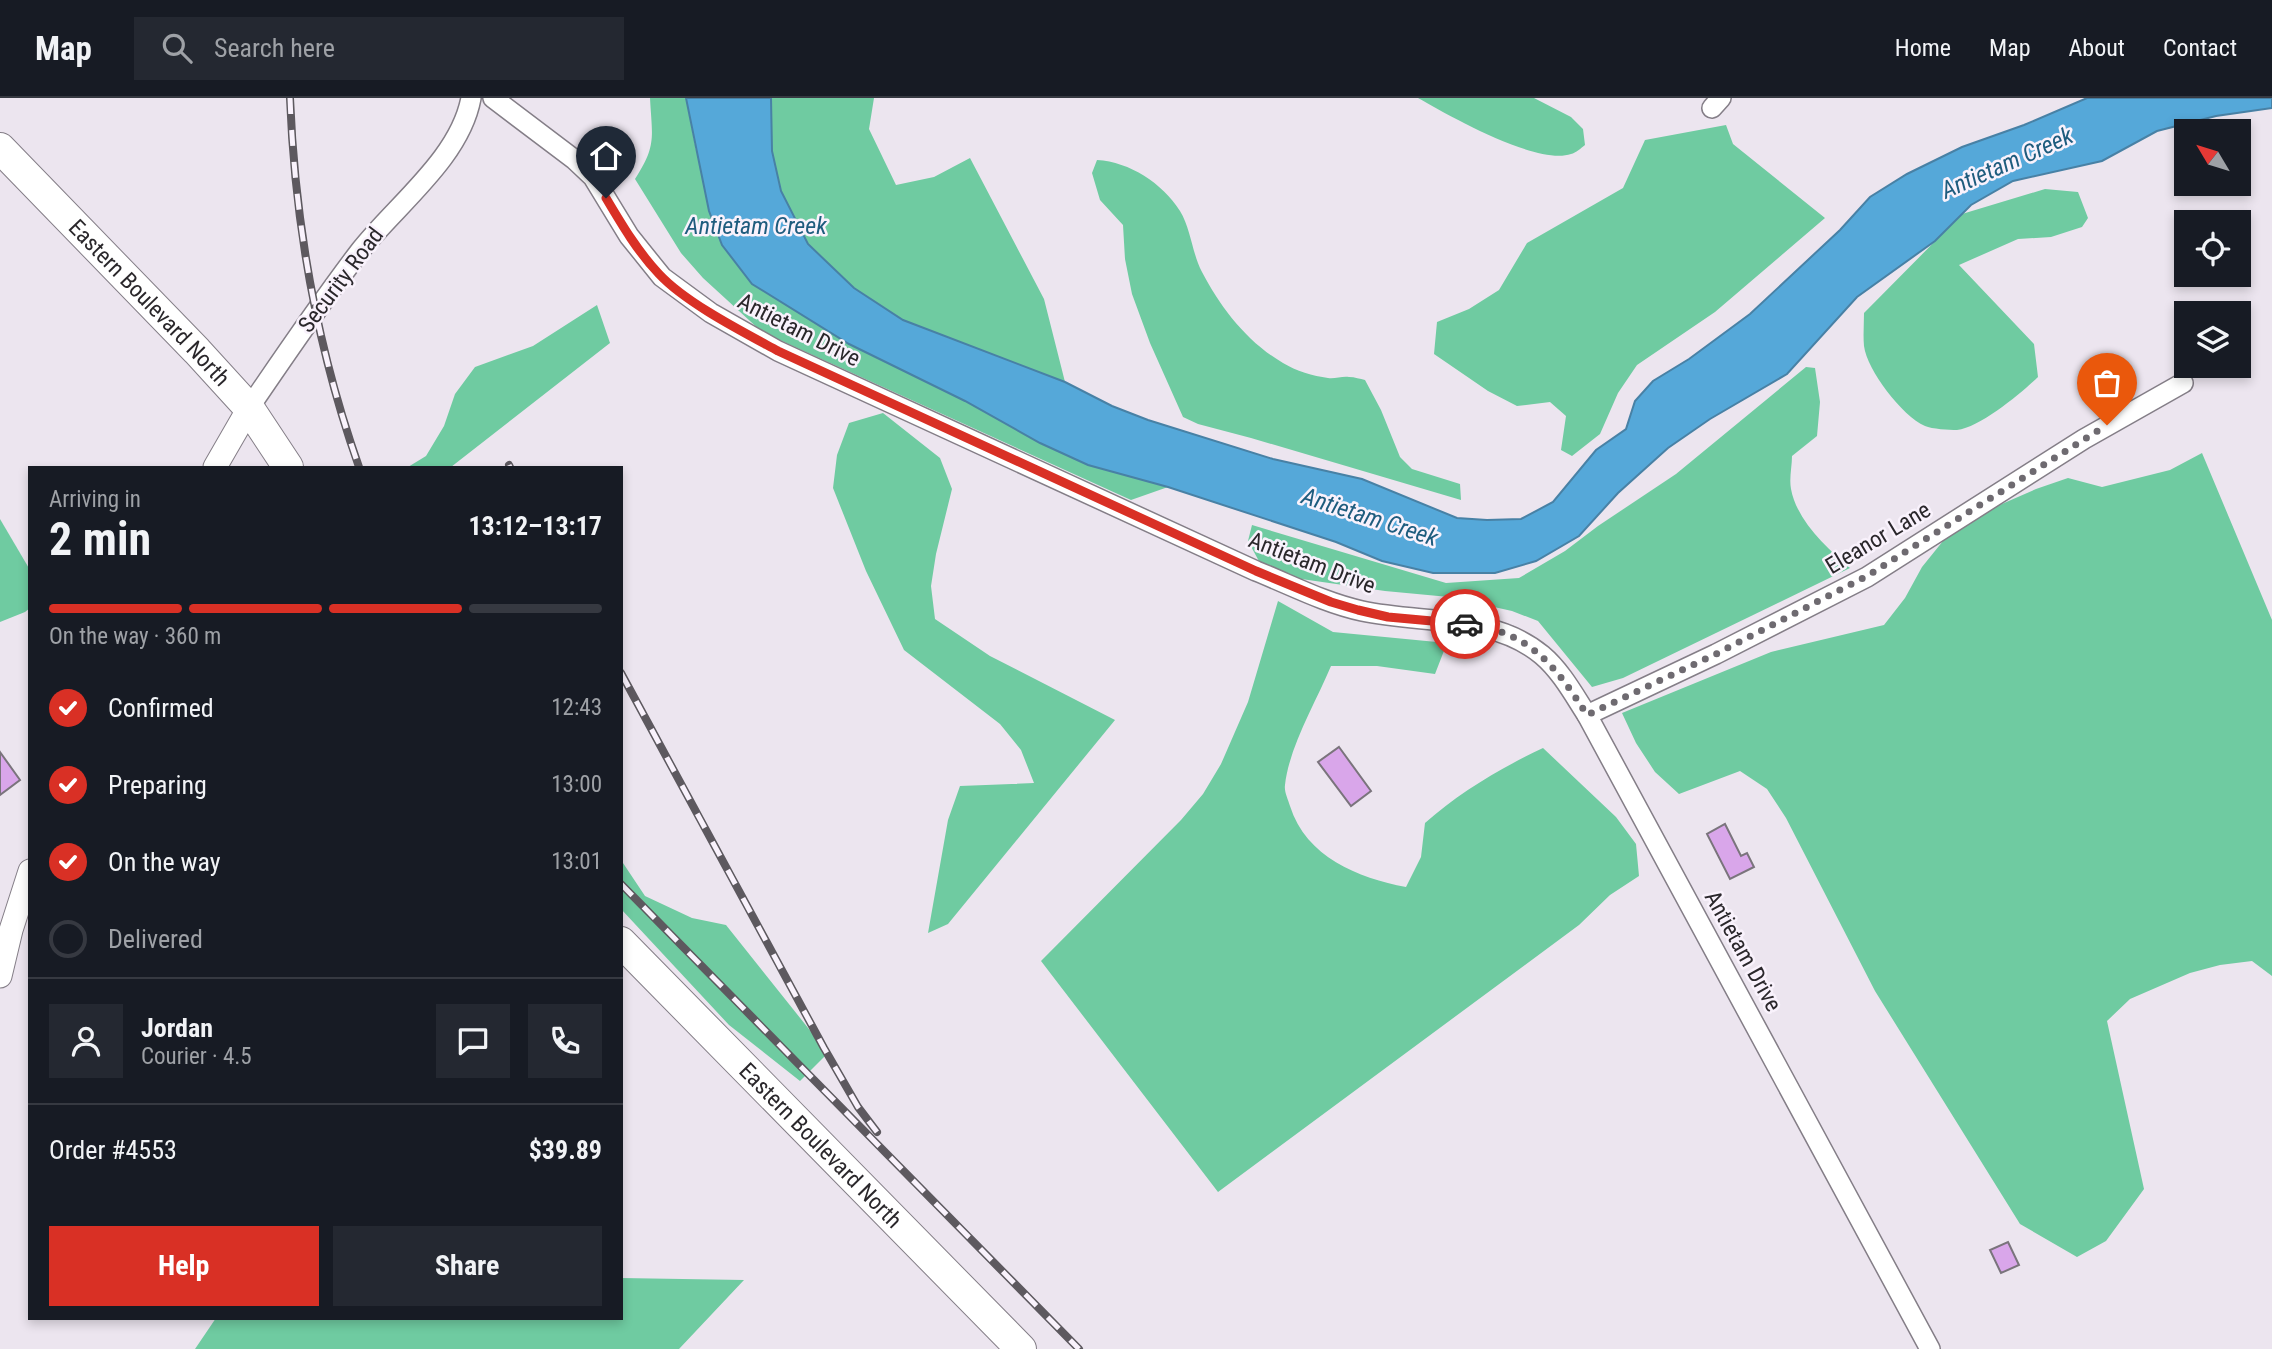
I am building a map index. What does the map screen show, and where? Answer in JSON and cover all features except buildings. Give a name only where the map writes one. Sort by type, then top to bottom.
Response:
[{"type":"main road","name":"Eastern Boulevard North","points":[[0,149],[249,408],[287,466]]},
{"type":"main road","name":"Eastern Boulevard North","points":[[623,944],[1021,1349]]},
{"type":"street","name":"Security Road","points":[[216,466],[249,408],[315,311],[362,248],[454,141],[468,116],[471,98]]},
{"type":"street","name":"Antietam Drive","points":[[493,98],[575,160],[593,177],[629,236],[662,278],[741,331],[778,351],[1256,571],[1331,602],[1388,617],[1473,625],[1500,631],[1521,640],[1544,656],[1566,681],[1587,715],[1930,1349]]},
{"type":"street","name":"Eleanor Lane","points":[[1587,715],[1716,654],[1867,576],[2084,439],[2183,383]]},
{"type":"street","points":[[0,976],[28,877]]},
{"type":"green space","points":[[650,98],[686,98],[696,150],[752,284],[849,344],[965,401],[1040,443],[1088,465],[1168,487],[1131,500],[762,332],[703,278],[681,253],[635,179],[647,157],[652,140]]},
{"type":"green space","points":[[771,98],[874,98],[869,129],[896,185],[934,177],[970,158],[1044,299],[1065,382],[903,320],[854,288],[808,244],[781,192],[772,151]]},
{"type":"green space","points":[[1418,98],[1534,98],[1571,117],[1583,129],[1585,145],[1571,154],[1556,156],[1537,153],[1493,137]]},
{"type":"green space","points":[[1726,125],[1733,144],[1825,218],[1715,312],[1637,365],[1618,393],[1600,434],[1572,456],[1561,450],[1566,416],[1550,402],[1517,406],[1488,391],[1434,354],[1437,322],[1469,309],[1499,290],[1527,243],[1623,188],[1645,140]]},
{"type":"green space","points":[[1097,160],[1133,170],[1155,183],[1173,201],[1184,218],[1202,272],[1226,311],[1258,345],[1299,371],[1328,378],[1353,377],[1365,380],[1381,410],[1400,457],[1412,469],[1460,484],[1461,500],[1198,424],[1183,417],[1150,343],[1132,294],[1125,259],[1123,225],[1100,200],[1092,173]]},
{"type":"green space","points":[[2045,189],[2078,192],[2088,218],[2082,227],[2051,237],[2018,239],[1959,265],[2034,344],[2038,377],[2000,408],[1967,428],[1954,430],[1925,426],[1896,403],[1872,367],[1864,346],[1864,313],[1962,214]]},
{"type":"green space","points":[[597,305],[610,343],[452,466],[410,466],[426,456],[444,426],[455,394],[475,367],[533,346]]},
{"type":"green space","points":[[1806,367],[1815,368],[1820,402],[1817,436],[1792,456],[1791,489],[1806,523],[1850,568],[1623,678],[1592,687],[1538,621],[1512,611],[1449,597],[1266,574],[1248,541],[1252,525],[1446,583],[1519,578],[1565,551],[1676,474]]},
{"type":"green space","points":[[883,413],[940,458],[952,489],[931,586],[935,619],[990,656],[1115,720],[948,924],[928,933],[948,820],[960,786],[1034,783],[1021,750],[1000,724],[904,650],[866,571],[833,488],[837,455],[849,423]]},
{"type":"green space","points":[[2202,453],[2272,620],[2272,976],[2252,961],[2220,965],[2190,973],[2130,999],[2107,1021],[2144,1189],[2106,1241],[2077,1257],[2020,1224],[1875,991],[1786,818],[1767,789],[1740,771],[1679,794],[1655,772],[1636,743],[1622,713],[1771,652],[1884,625],[1905,598],[1922,567],[1943,541],[1972,517],[2068,478],[2102,487],[2170,470]]},
{"type":"green space","points":[[0,519],[28,567],[28,610],[0,622]]},
{"type":"green space","points":[[1278,601],[1333,632],[1447,643],[1435,674],[1377,666],[1331,666],[1297,740],[1285,788],[1298,824],[1321,852],[1352,871],[1406,887],[1421,857],[1425,823],[1481,781],[1543,748],[1616,817],[1636,844],[1639,876],[1610,895],[1579,925],[1218,1192],[1041,961],[1181,820],[1203,794],[1221,764],[1248,702]]},
{"type":"green space","points":[[623,863],[645,896],[692,918],[726,925],[828,1053],[800,1081],[729,1025],[623,911]]},
{"type":"green space","points":[[623,1278],[744,1280],[679,1349],[195,1349],[215,1320],[623,1320]]},
{"type":"water","name":"Antietam Creek","points":[[686,98],[771,98],[772,151],[781,191],[808,244],[854,288],[903,320],[1065,382],[1112,406],[1148,420],[1273,459],[1362,479],[1457,518],[1521,519],[1553,502],[1596,450],[1626,429],[1635,401],[1653,381],[1689,359],[1750,314],[1840,230],[1870,197],[1907,174],[1962,147],[2024,125],[2087,98],[2272,98],[2272,108],[2204,119],[2174,119],[2174,127],[2157,131],[2102,161],[2013,181],[1971,205],[1935,241],[1857,297],[1787,374],[1710,419],[1668,448],[1618,493],[1579,536],[1536,561],[1495,573],[1433,573],[1382,561],[1336,542],[1168,487],[1088,465],[1040,443],[965,401],[849,344],[752,284],[722,245],[709,211]]},
{"type":"railway","points":[[290,98],[297,192],[311,285],[331,377],[359,466]]},
{"type":"railway","points":[[623,677],[824,1048],[858,1107],[877,1132]]},
{"type":"railway","points":[[623,886],[1079,1349]]},
{"type":"way so far","points":[[1465,624],[1500,631],[1521,640],[1544,656],[1566,681],[1587,715],[1716,654],[1867,576],[2107,425]]},
{"type":"route","points":[[606,198],[629,236],[662,278],[711,313],[778,351],[1054,475],[1256,571],[1331,602],[1388,617],[1465,624]]}]
